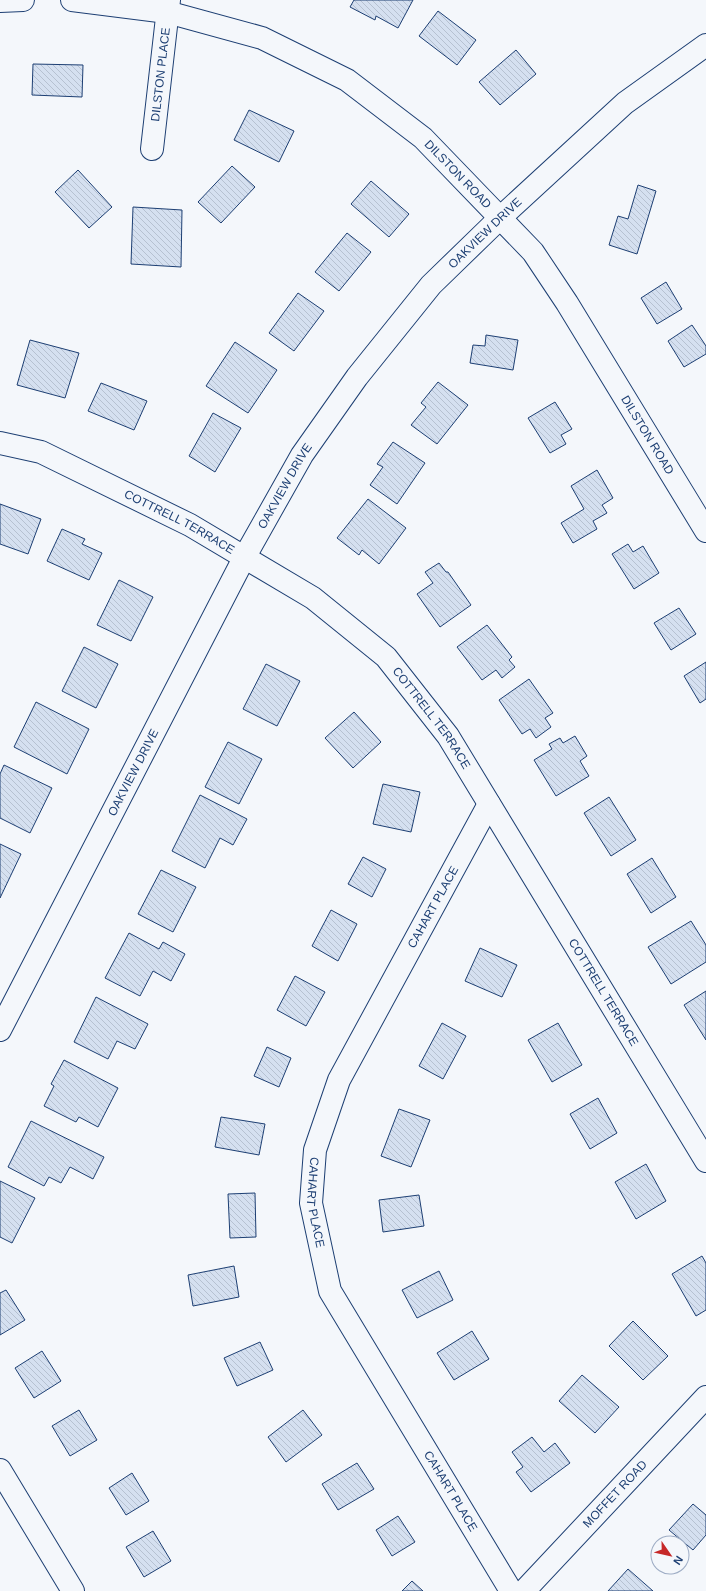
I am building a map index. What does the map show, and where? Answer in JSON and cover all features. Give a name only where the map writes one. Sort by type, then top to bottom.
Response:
[{"type":"street","points":[[0,1],[23,0]]},
{"type":"street","name":"DILSTON ROAD","points":[[72,0],[168,6],[262,38],[347,80],[423,138],[533,252],[567,303],[706,531]]},
{"type":"street","name":"DILSTON PLACE","points":[[152,150],[168,6]]},
{"type":"street","name":"OAKVIEW DRIVE","points":[[0,1030],[244,558],[302,455],[357,377],[431,285],[500,218],[624,104],[706,46]]},
{"type":"street","name":"COTTRELL TERRACE","points":[[0,443],[41,452],[190,525],[313,598],[386,657],[448,736],[706,1161]]},
{"type":"street","name":"CAHART PLACE","points":[[489,804],[339,1080],[315,1150],[311,1203],[330,1290],[511,1591]]},
{"type":"street","name":"MOFFET ROAD","points":[[524,1591],[706,1397]]},
{"type":"street","points":[[0,1470],[73,1591]]},
{"type":"building","points":[[354,0],[413,0],[398,28],[376,16],[375,20],[350,7]]},
{"type":"building","points":[[438,11],[476,40],[457,65],[419,36]]},
{"type":"building","points":[[516,50],[536,74],[500,105],[479,82]]},
{"type":"building","points":[[33,64],[83,65],[82,97],[32,95]]},
{"type":"building","points":[[249,110],[294,131],[279,162],[234,140]]},
{"type":"building","points":[[232,166],[255,187],[221,223],[198,202]]},
{"type":"building","points":[[78,170],[112,207],[89,228],[55,192]]},
{"type":"building","points":[[371,181],[409,214],[389,237],[351,204]]},
{"type":"building","points":[[638,185],[656,191],[637,254],[609,245],[618,216],[628,219]]},
{"type":"building","points":[[133,207],[182,210],[181,267],[131,264]]},
{"type":"building","points":[[347,233],[371,252],[339,291],[315,272]]},
{"type":"building","points":[[666,282],[682,309],[657,324],[641,298]]},
{"type":"building","points":[[298,293],[324,311],[294,351],[269,333]]},
{"type":"building","points":[[692,325],[706,346],[706,354],[684,367],[668,341]]},
{"type":"building","points":[[486,335],[518,340],[513,370],[470,363],[473,345],[485,346]]},
{"type":"building","points":[[30,340],[79,353],[65,398],[17,385]]},
{"type":"building","points":[[235,342],[277,370],[248,413],[206,386]]},
{"type":"building","points":[[438,382],[468,405],[437,444],[411,425],[426,407],[421,403]]},
{"type":"building","points":[[101,383],[147,401],[134,430],[88,411]]},
{"type":"building","points":[[555,402],[572,429],[561,435],[566,444],[550,453],[528,418]]},
{"type":"building","points":[[213,413],[241,428],[215,472],[189,456]]},
{"type":"building","points":[[393,442],[425,463],[397,504],[370,485],[383,467],[377,464]]},
{"type":"building","points":[[597,470],[613,498],[602,505],[607,513],[593,521],[597,529],[573,543],[561,523],[584,509],[571,486]]},
{"type":"building","points":[[368,499],[406,528],[379,564],[362,550],[359,555],[337,538]]},
{"type":"building","points":[[0,504],[41,519],[28,554],[0,544]]},
{"type":"building","points":[[62,529],[85,539],[82,544],[102,553],[89,580],[47,561]]},
{"type":"building","points":[[628,544],[633,552],[643,546],[659,573],[634,589],[612,554]]},
{"type":"building","points":[[439,563],[446,572],[448,572],[471,605],[440,627],[417,594],[433,583],[425,572]]},
{"type":"building","points":[[119,580],[153,597],[131,641],[97,625]]},
{"type":"building","points":[[679,608],[696,634],[671,650],[654,623]]},
{"type":"building","points":[[487,625],[512,657],[509,660],[515,667],[502,678],[496,670],[482,680],[457,647]]},
{"type":"building","points":[[84,647],[118,664],[96,708],[62,691]]},
{"type":"building","points":[[706,662],[706,699],[700,703],[684,676]]},
{"type":"building","points":[[266,664],[300,681],[277,726],[243,709]]},
{"type":"building","points":[[529,679],[553,713],[545,718],[551,727],[536,738],[530,729],[522,734],[499,700]]},
{"type":"building","points":[[36,702],[89,729],[67,774],[14,747]]},
{"type":"building","points":[[354,712],[381,742],[353,768],[325,738]]},
{"type":"building","points":[[575,736],[587,756],[580,761],[589,776],[556,796],[534,760],[552,749],[549,744],[560,738],[563,743]]},
{"type":"building","points":[[228,742],[262,759],[239,804],[205,787]]},
{"type":"building","points":[[4,765],[52,788],[30,833],[0,818],[0,774]]},
{"type":"building","points":[[383,784],[420,792],[411,832],[373,824]]},
{"type":"building","points":[[200,795],[247,819],[233,845],[220,838],[205,868],[172,851]]},
{"type":"building","points":[[609,797],[636,840],[611,856],[584,813]]},
{"type":"building","points":[[0,844],[21,854],[0,898]]},
{"type":"building","points":[[363,857],[386,869],[372,897],[348,884]]},
{"type":"building","points":[[652,858],[676,897],[651,913],[627,874]]},
{"type":"building","points":[[161,870],[196,887],[173,932],[138,914]]},
{"type":"building","points":[[331,910],[357,924],[338,961],[312,946]]},
{"type":"building","points":[[691,921],[706,945],[706,962],[671,984],[648,947]]},
{"type":"building","points":[[129,933],[159,949],[163,942],[185,954],[171,981],[153,971],[140,996],[105,978]]},
{"type":"building","points":[[480,948],[517,965],[502,997],[465,981]]},
{"type":"building","points":[[295,976],[325,992],[306,1026],[277,1010]]},
{"type":"building","points":[[706,991],[706,1040],[684,1005]]},
{"type":"building","points":[[96,997],[148,1024],[135,1049],[117,1041],[108,1059],[74,1042]]},
{"type":"building","points":[[442,1023],[466,1036],[443,1079],[419,1066]]},
{"type":"building","points":[[558,1023],[582,1065],[552,1082],[528,1040]]},
{"type":"building","points":[[267,1047],[291,1058],[279,1087],[254,1076]]},
{"type":"building","points":[[64,1060],[118,1088],[98,1127],[79,1117],[76,1122],[44,1106],[54,1086],[51,1084]]},
{"type":"building","points":[[598,1098],[617,1133],[590,1149],[570,1114]]},
{"type":"building","points":[[399,1109],[430,1120],[411,1167],[381,1156]]},
{"type":"building","points":[[221,1117],[265,1124],[259,1155],[215,1147]]},
{"type":"building","points":[[31,1121],[104,1157],[93,1179],[70,1167],[61,1183],[49,1177],[44,1186],[8,1167]]},
{"type":"building","points":[[646,1164],[666,1201],[636,1219],[615,1182]]},
{"type":"building","points":[[0,1181],[35,1198],[12,1243],[0,1237]]},
{"type":"building","points":[[255,1193],[256,1237],[230,1238],[228,1194]]},
{"type":"building","points":[[419,1195],[424,1226],[383,1232],[379,1200]]},
{"type":"building","points":[[702,1256],[706,1263],[706,1310],[696,1316],[672,1274]]},
{"type":"building","points":[[234,1266],[239,1297],[193,1306],[188,1275]]},
{"type":"building","points":[[439,1271],[453,1300],[417,1318],[402,1290]]},
{"type":"building","points":[[6,1290],[25,1320],[0,1335],[0,1293]]},
{"type":"building","points":[[633,1321],[668,1356],[643,1380],[609,1346]]},
{"type":"building","points":[[472,1331],[489,1359],[454,1380],[437,1353]]},
{"type":"building","points":[[260,1342],[273,1370],[237,1386],[224,1358]]},
{"type":"building","points":[[42,1351],[61,1381],[34,1398],[15,1368]]},
{"type":"building","points":[[582,1375],[619,1407],[595,1433],[559,1401]]},
{"type":"building","points":[[79,1410],[97,1440],[70,1456],[52,1426]]},
{"type":"building","points":[[303,1410],[322,1435],[286,1462],[268,1437]]},
{"type":"building","points":[[532,1437],[544,1452],[555,1443],[570,1463],[531,1492],[516,1472],[523,1467],[512,1452]]},
{"type":"building","points":[[357,1463],[374,1489],[338,1510],[322,1484]]},
{"type":"building","points":[[132,1473],[149,1501],[126,1515],[109,1488]]},
{"type":"building","points":[[693,1504],[706,1515],[706,1535],[693,1550],[690,1548],[690,1535],[675,1535],[669,1530]]},
{"type":"building","points":[[398,1516],[415,1542],[392,1556],[376,1530]]},
{"type":"building","points":[[153,1531],[171,1561],[144,1577],[126,1547]]},
{"type":"building","points":[[628,1569],[653,1591],[608,1591]]},
{"type":"building","points":[[412,1581],[423,1591],[402,1591]]}]
